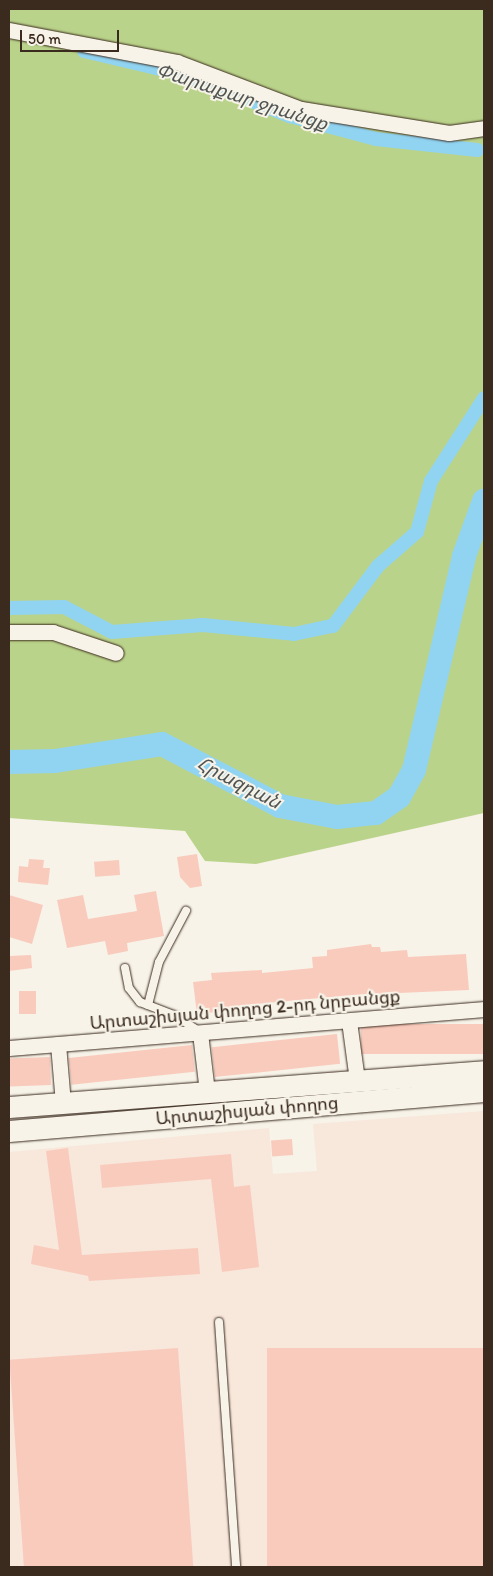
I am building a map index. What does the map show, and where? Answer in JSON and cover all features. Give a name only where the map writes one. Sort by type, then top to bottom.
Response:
[{"type":"main road","name":"Արտաշիսյան փողոց","points":[[9,1107],[484,1071]]},
{"type":"main road","name":"Արտաշիսյան փողոց","points":[[9,1131],[484,1091]]},
{"type":"street","points":[[9,30],[176,62],[301,109],[449,133],[484,128]]},
{"type":"street","points":[[9,632],[53,632],[116,653]]},
{"type":"street","name":"Արտաշիսյան փողոց 2-րդ նրբանցք","points":[[9,1048],[484,1009]]},
{"type":"street","points":[[349,1020],[357,1080]]},
{"type":"street","points":[[200,1033],[207,1092]]},
{"type":"street","points":[[58,1044],[63,1103]]},
{"type":"lane","points":[[148,1005],[159,962],[186,911]]},
{"type":"lane","points":[[125,968],[135,997],[148,1005],[174,1015],[200,1033]]},
{"type":"lane","points":[[219,1322],[236,1567]]},
{"type":"shaded area","points":[[484,1111],[484,1567],[9,1567],[9,1152],[269,1128],[273,1174],[317,1171],[313,1124]]},
{"type":"green space","points":[[9,9],[484,9],[484,813],[256,864],[205,861],[185,831],[9,818]]},
{"type":"building","points":[[197,854],[202,886],[190,888],[180,877],[177,857]]},
{"type":"building","points":[[29,859],[44,860],[43,868],[50,868],[48,885],[18,882],[19,866],[28,867]]},
{"type":"building","points":[[119,860],[120,875],[95,877],[94,862]]},
{"type":"building","points":[[156,891],[164,936],[127,943],[128,951],[108,955],[105,941],[67,948],[57,900],[83,895],[88,919],[137,911],[134,895]]},
{"type":"building","points":[[9,895],[43,905],[32,944],[9,937]]},
{"type":"building","points":[[371,944],[372,947],[380,947],[381,952],[407,950],[408,957],[466,954],[469,990],[352,995],[234,1006],[235,1010],[197,1014],[193,982],[212,980],[211,973],[262,970],[262,973],[313,968],[312,957],[327,956],[327,950]]},
{"type":"building","points":[[31,955],[32,968],[9,971],[9,956]]},
{"type":"building","points":[[19,991],[36,991],[36,1014],[19,1014]]},
{"type":"building","points":[[361,1024],[484,1024],[484,1054],[361,1054]]},
{"type":"building","points":[[337,1034],[340,1064],[215,1077],[212,1047]]},
{"type":"building","points":[[192,1045],[195,1072],[72,1085],[69,1058]]},
{"type":"building","points":[[50,1057],[51,1085],[10,1086],[9,1058]]},
{"type":"building","points":[[292,1139],[293,1155],[272,1156],[271,1140]]},
{"type":"building","points":[[68,1148],[82,1255],[198,1248],[200,1274],[89,1281],[88,1276],[31,1264],[34,1245],[59,1250],[46,1151]]},
{"type":"building","points":[[231,1154],[234,1187],[250,1185],[259,1267],[222,1272],[211,1179],[102,1188],[100,1165]]},
{"type":"building","points":[[178,1348],[193,1567],[24,1567],[9,1360]]},
{"type":"building","points":[[267,1348],[484,1348],[484,1567],[267,1567]]},
{"type":"waterway","name":"Փարաքար ջրանցք","points":[[84,51],[182,74],[290,116],[376,139],[477,150]]},
{"type":"waterway","points":[[9,608],[64,607],[112,632],[203,625],[294,634],[333,626],[378,566],[417,532],[431,481],[484,398]]},
{"type":"waterway","name":"Հրազդան","points":[[9,762],[55,761],[162,744],[280,806],[337,817],[376,813],[399,797],[414,770],[464,556],[484,501]]}]
